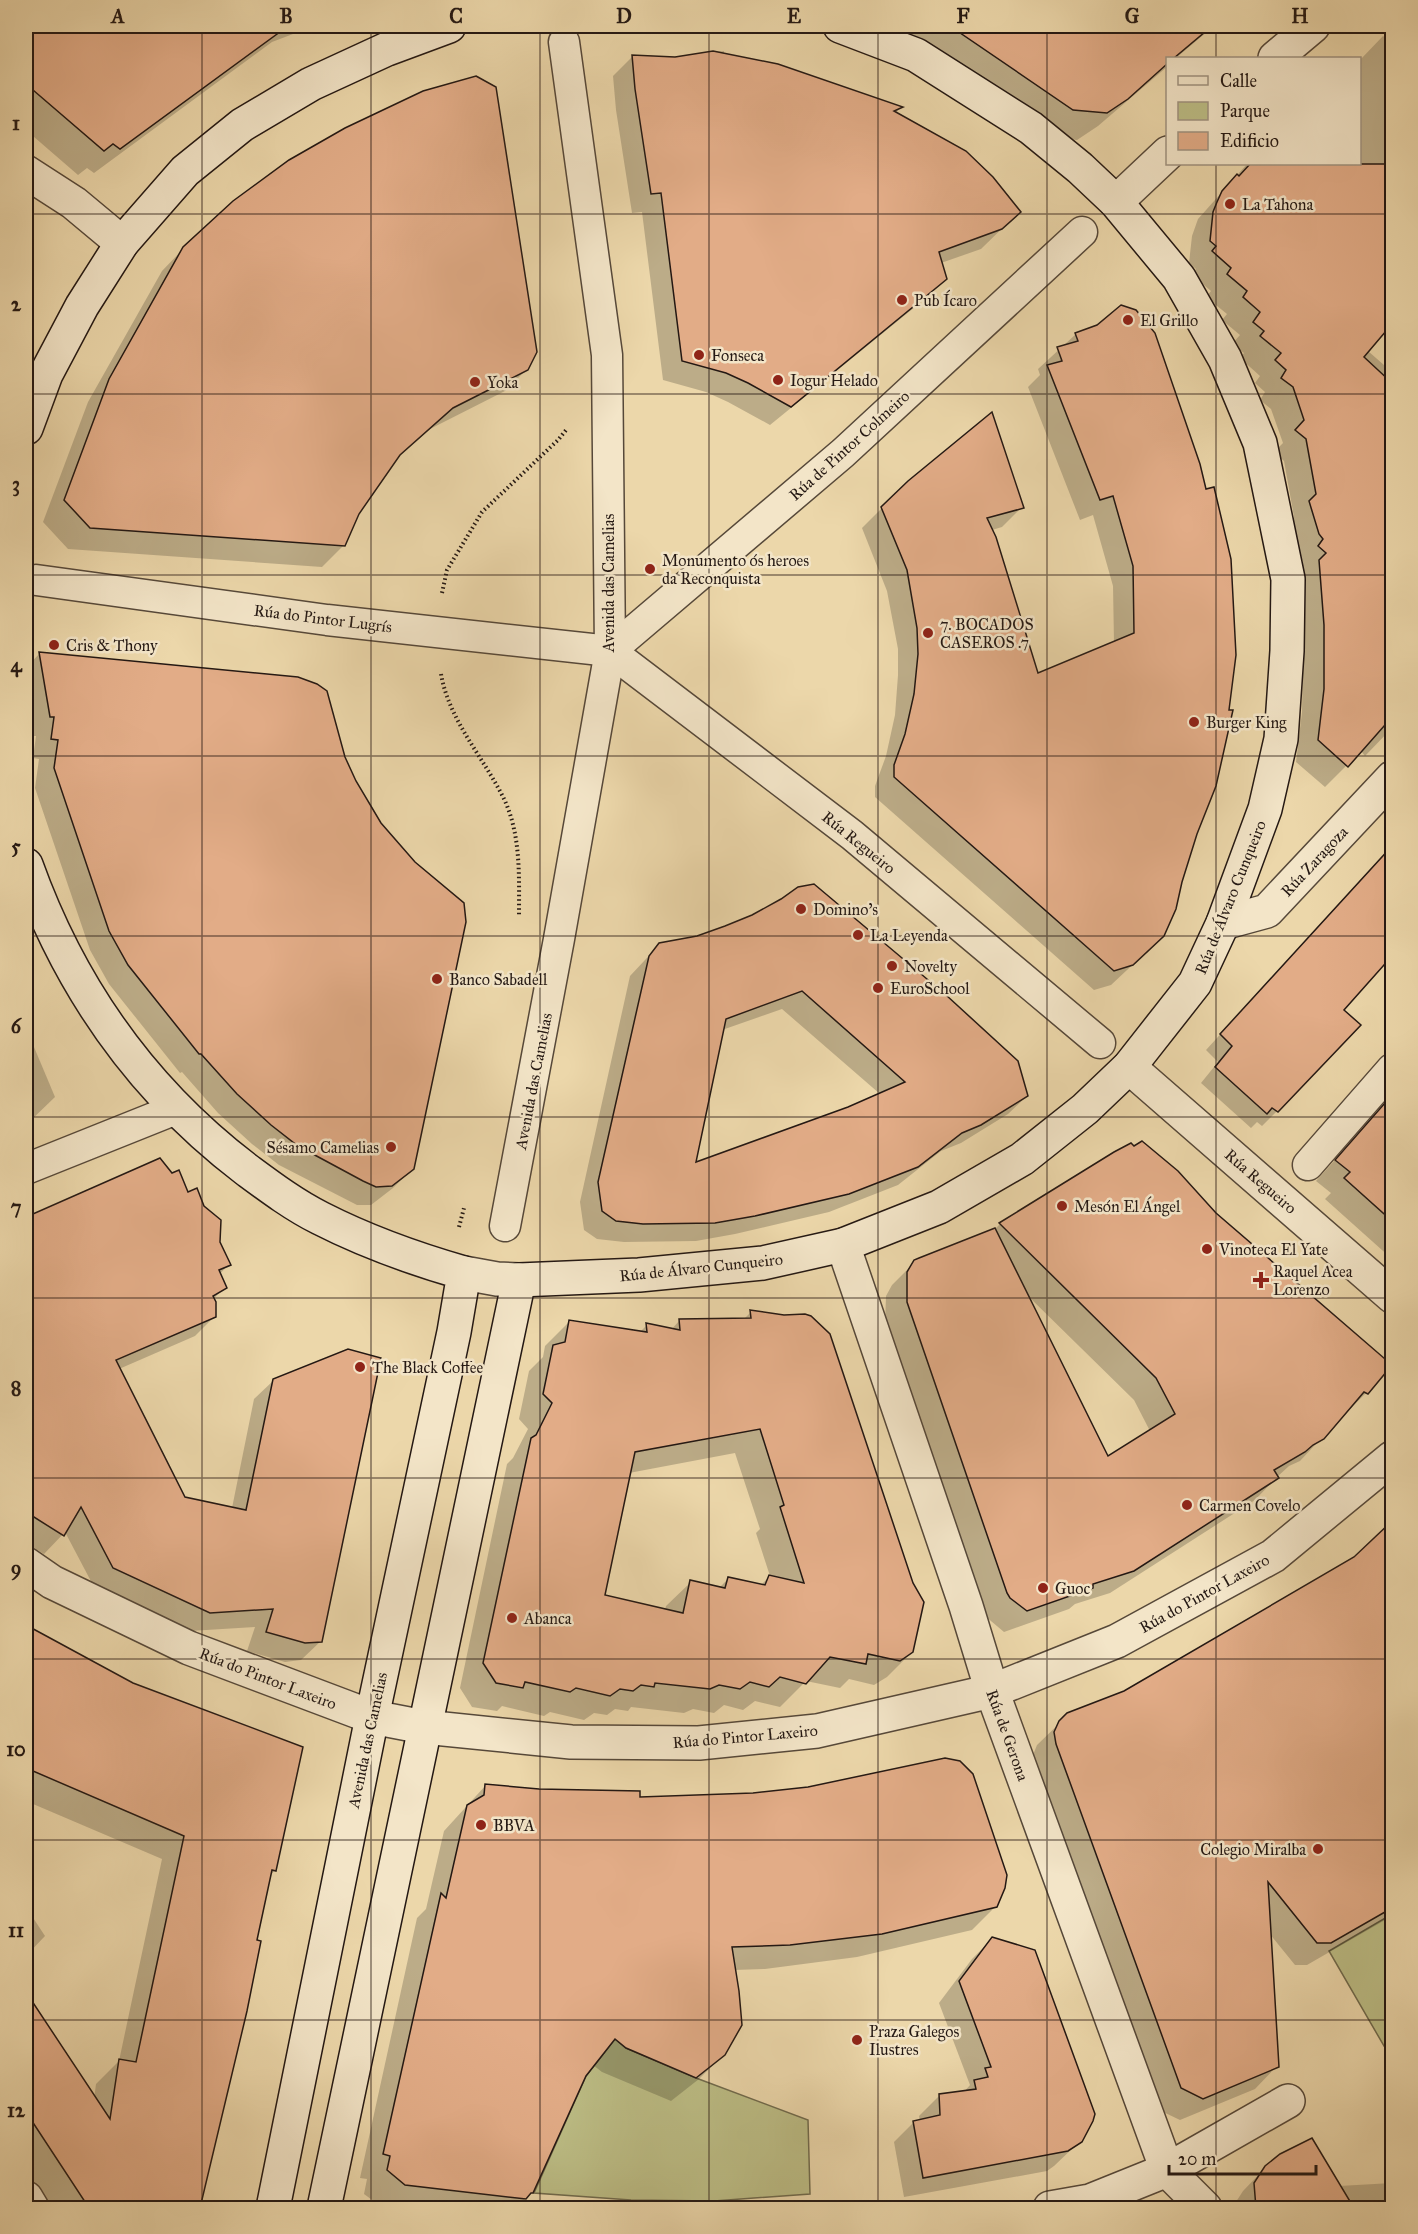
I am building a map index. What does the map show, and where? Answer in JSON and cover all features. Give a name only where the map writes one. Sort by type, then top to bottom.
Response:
[{"type":"main road","points":[[26,428],[46,374],[82,306],[122,243],[185,171],[242,125],[311,84],[387,49],[449,26]]},
{"type":"main road","name":"Rúa de Álvaro Cunqueiro","points":[[26,865],[41,907],[78,979],[105,1023],[141,1070],[176,1109],[222,1151],[318,1217],[372,1242],[458,1271],[497,1279],[627,1276],[763,1263],[843,1245],[939,1207],[1022,1159],[1085,1109],[1129,1067],[1195,983],[1223,923],[1265,809],[1281,739],[1287,651],[1288,579],[1260,443],[1225,359],[1179,278],[1116,202],[1080,168],[1031,128],[984,96],[916,55],[840,26]]},
{"type":"main road","points":[[1276,57],[1314,26]]},
{"type":"main road","points":[[1116,202],[1166,154]]},
{"type":"main road","points":[[26,172],[74,203],[122,243]]},
{"type":"main road","name":"Rúa Zaragoza","points":[[1223,923],[1266,911],[1392,778]]},
{"type":"main road","name":"Rúa Regueiro","points":[[1129,1067],[1392,1296]]},
{"type":"main road","name":"Rúa de Gerona","points":[[843,1245],[966,1606],[992,1691],[1167,2170],[1205,2208]]},
{"type":"main road","name":"Avenida das Camelias","points":[[273,2208],[372,1717],[419,1501],[458,1271]]},
{"type":"main road","points":[[326,2208],[424,1727],[519,1280]]},
{"type":"main road","name":"Rúa do Pintor Laxeiro","points":[[26,1564],[52,1582],[189,1648],[372,1717],[424,1727],[572,1742],[699,1743],[817,1731],[992,1691],[1117,1641],[1273,1556],[1392,1458]]},
{"type":"main road","points":[[1050,2208],[1090,2200],[1167,2170],[1288,2102]]},
{"type":"main road","points":[[1133,2208],[1167,2170]]},
{"type":"main road","points":[[26,2198],[32,2208]]},
{"type":"street","name":"Avenida das Camelias","points":[[506,1226],[610,651],[608,355],[564,42]]},
{"type":"street","name":"Rúa de Pintor Colmeiro","points":[[610,651],[843,453],[1082,231]]},
{"type":"street","name":"Rúa do Pintor Lugrís","points":[[36,580],[327,620],[610,651]]},
{"type":"street","name":"Rúa Regueiro","points":[[610,651],[852,835],[1100,1043]]},
{"type":"street","points":[[1308,1166],[1392,1069]]},
{"type":"street","points":[[26,1169],[176,1109]]},
{"type":"path","points":[[519,918],[519,851],[506,803],[445,695],[434,632],[447,570],[482,512],[558,440],[567,428]]},
{"type":"path","points":[[458,1271],[465,1204]]},
{"type":"green space","points":[[1392,1914],[1392,2041],[1384,2046],[1329,1951]]},
{"type":"green space","points":[[615,2039],[626,2048],[696,2078],[808,2120],[810,2194],[714,2201],[631,2200],[534,2193],[586,2076]]},
{"type":"building","points":[[26,26],[288,26],[120,149],[113,144],[104,151],[26,84]]},
{"type":"building","points":[[950,26],[1212,26],[1175,57],[1166,57],[1166,65],[1128,99],[1107,113],[1073,110]]},
{"type":"building","points":[[713,51],[778,64],[903,107],[894,111],[966,151],[993,177],[1021,212],[1002,229],[939,252],[947,279],[791,407],[726,373],[682,361],[661,193],[651,194],[632,55],[675,57]]},
{"type":"building","points":[[476,76],[496,87],[537,352],[528,370],[453,408],[400,455],[359,514],[345,546],[90,528],[64,500],[109,379],[183,247],[233,201],[289,160],[345,128],[423,91]]},
{"type":"building","points":[[1392,164],[1392,324],[1364,357],[1392,383],[1392,717],[1348,767],[1318,740],[1324,689],[1324,625],[1319,560],[1326,553],[1318,546],[1323,539],[1319,534],[1309,501],[1316,494],[1306,439],[1295,430],[1304,420],[1293,387],[1281,378],[1286,370],[1275,360],[1281,353],[1260,336],[1264,331],[1253,322],[1260,312],[1243,297],[1247,291],[1227,274],[1231,268],[1212,251],[1216,246],[1210,241],[1213,212],[1222,191],[1237,174],[1239,176],[1249,165]]},
{"type":"building","points":[[1121,305],[1136,310],[1155,333],[1200,464],[1206,489],[1214,487],[1231,559],[1236,655],[1229,710],[1233,710],[1216,786],[1197,834],[1176,909],[1164,936],[1133,965],[1114,971],[894,777],[894,765],[905,734],[914,694],[918,654],[917,628],[907,570],[881,507],[908,481],[992,412],[1024,508],[987,518],[996,537],[1038,673],[1134,633],[1133,566],[1113,496],[1100,500],[1047,365],[1062,361],[1057,347],[1078,341],[1075,333],[1097,325]]},
{"type":"building","points":[[39,652],[298,677],[317,684],[327,691],[345,757],[356,781],[381,823],[415,862],[464,903],[466,922],[414,1169],[392,1186],[376,1187],[363,1181],[298,1146],[271,1125],[199,1054],[128,965],[109,931],[54,768],[58,740],[51,739],[54,717],[50,717]]},
{"type":"building","points":[[1392,846],[1392,956],[1344,1010],[1361,1025],[1278,1112],[1272,1108],[1267,1114],[1215,1067],[1232,1046],[1220,1034]]},
{"type":"building","points":[[814,884],[946,995],[1018,1061],[1028,1096],[981,1125],[962,1133],[918,1167],[849,1194],[715,1223],[643,1224],[616,1221],[602,1211],[598,1182],[649,956],[659,943],[697,936],[725,926],[752,915],[798,887]],"holes":[[[802,991],[905,1082],[848,1107],[696,1162],[726,1019]]]},
{"type":"building","points":[[1392,1095],[1392,1221],[1344,1178],[1350,1172],[1335,1160]]},
{"type":"building","points":[[1142,1141],[1178,1171],[1216,1213],[1392,1365],[1368,1394],[1364,1392],[1324,1439],[1274,1470],[1279,1478],[1134,1571],[1093,1584],[1093,1588],[1027,1611],[1007,1593],[907,1302],[907,1272],[914,1260],[995,1228],[1108,1456],[1175,1414],[1156,1378],[999,1223],[1114,1152],[1131,1143],[1134,1146]]},
{"type":"building","points":[[160,1158],[172,1173],[179,1170],[188,1192],[197,1188],[204,1206],[221,1220],[220,1242],[231,1265],[219,1270],[227,1288],[213,1296],[216,1302],[216,1317],[116,1360],[185,1497],[246,1510],[273,1379],[348,1349],[381,1358],[322,1642],[305,1643],[266,1632],[273,1609],[210,1613],[113,1568],[81,1507],[64,1536],[26,1512],[26,1217]]},
{"type":"building","points":[[750,1310],[784,1315],[805,1314],[811,1316],[830,1334],[913,1583],[924,1602],[913,1652],[900,1661],[868,1654],[866,1664],[830,1657],[806,1684],[780,1677],[769,1687],[750,1682],[740,1689],[719,1685],[710,1689],[655,1683],[654,1687],[641,1685],[633,1691],[620,1689],[610,1696],[576,1688],[570,1692],[525,1682],[523,1688],[496,1683],[483,1663],[531,1438],[536,1435],[552,1403],[543,1394],[553,1345],[565,1342],[569,1320],[647,1332],[646,1323],[680,1330],[679,1319],[751,1318]],"holes":[[[760,1429],[784,1505],[780,1507],[804,1583],[769,1575],[765,1585],[728,1577],[725,1588],[690,1580],[683,1613],[605,1595],[635,1452]]]},
{"type":"building","points":[[1392,1521],[1392,1908],[1331,1943],[1317,1943],[1268,1882],[1279,2067],[1203,2099],[1181,2088],[1056,1744],[1054,1732],[1059,1721],[1067,1713],[1124,1691],[1354,1557]]},
{"type":"building","points":[[26,1625],[133,1683],[303,1747],[276,1871],[272,1870],[257,1940],[261,1941],[247,2011],[200,2208],[89,2208],[26,2112],[26,1992],[110,2119],[119,2059],[136,2062],[184,1836],[26,1768]]},
{"type":"building","points":[[945,1758],[960,1761],[973,1774],[1007,1875],[1005,1888],[997,1907],[882,1934],[790,1945],[732,1947],[742,2025],[725,2055],[696,2078],[626,2048],[615,2039],[586,2076],[533,2193],[526,2199],[405,2185],[387,2170],[390,2156],[383,2154],[441,1893],[446,1898],[467,1805],[484,1795],[485,1784],[539,1789],[640,1791],[640,1797],[753,1793],[808,1787]]},
{"type":"building","points":[[992,1937],[1035,1950],[1095,2114],[1093,2121],[1082,2142],[1068,2151],[923,2178],[913,2121],[940,2115],[939,2094],[976,2089],[974,2080],[988,2077],[985,2068],[991,2067],[959,1981]]},
{"type":"building","points":[[1312,2138],[1354,2208],[1256,2208],[1254,2183],[1265,2166],[1280,2154]]},
{"type":"place","name":"La Tahona","points":[[1230,204]]},
{"type":"place","name":"Pub Ícaro","points":[[902,300]]},
{"type":"place","name":"El Grillo","points":[[1128,320]]},
{"type":"place","name":"Fonseca","points":[[699,355]]},
{"type":"place","name":"Iogur Helado","points":[[778,380]]},
{"type":"place","name":"Yoka","points":[[475,382]]},
{"type":"place","name":"Monumento ós heroes da Reconquista","points":[[650,569]]},
{"type":"place","name":"7. BOCADOS CASEROS .7","points":[[928,633]]},
{"type":"place","name":"Cris & Thony","points":[[54,645]]},
{"type":"place","name":"Burger King","points":[[1194,722]]},
{"type":"place","name":"Domino's","points":[[801,909]]},
{"type":"place","name":"La Leyenda","points":[[858,935]]},
{"type":"place","name":"Novelty","points":[[892,966]]},
{"type":"place","name":"Banco Sabadell","points":[[437,979]]},
{"type":"place","name":"EuroSchool","points":[[878,988]]},
{"type":"place","name":"Sésamo Camelias","points":[[391,1147]]},
{"type":"place","name":"Mesón El Ángel","points":[[1062,1206]]},
{"type":"place","name":"Vinoteca El Yate","points":[[1207,1249]]},
{"type":"place","name":"Raquel Acea Lorenzo","points":[[1261,1280]]},
{"type":"place","name":"The Black Coffee","points":[[360,1367]]},
{"type":"place","name":"Carmen Covelo","points":[[1187,1505]]},
{"type":"place","name":"Guoc","points":[[1043,1588]]},
{"type":"place","name":"Abanca","points":[[512,1618]]},
{"type":"place","name":"BBVA","points":[[481,1825]]},
{"type":"place","name":"Colegio Miralba","points":[[1318,1849]]},
{"type":"place","name":"Praza Galegos Ilustres","points":[[857,2040]]}]
